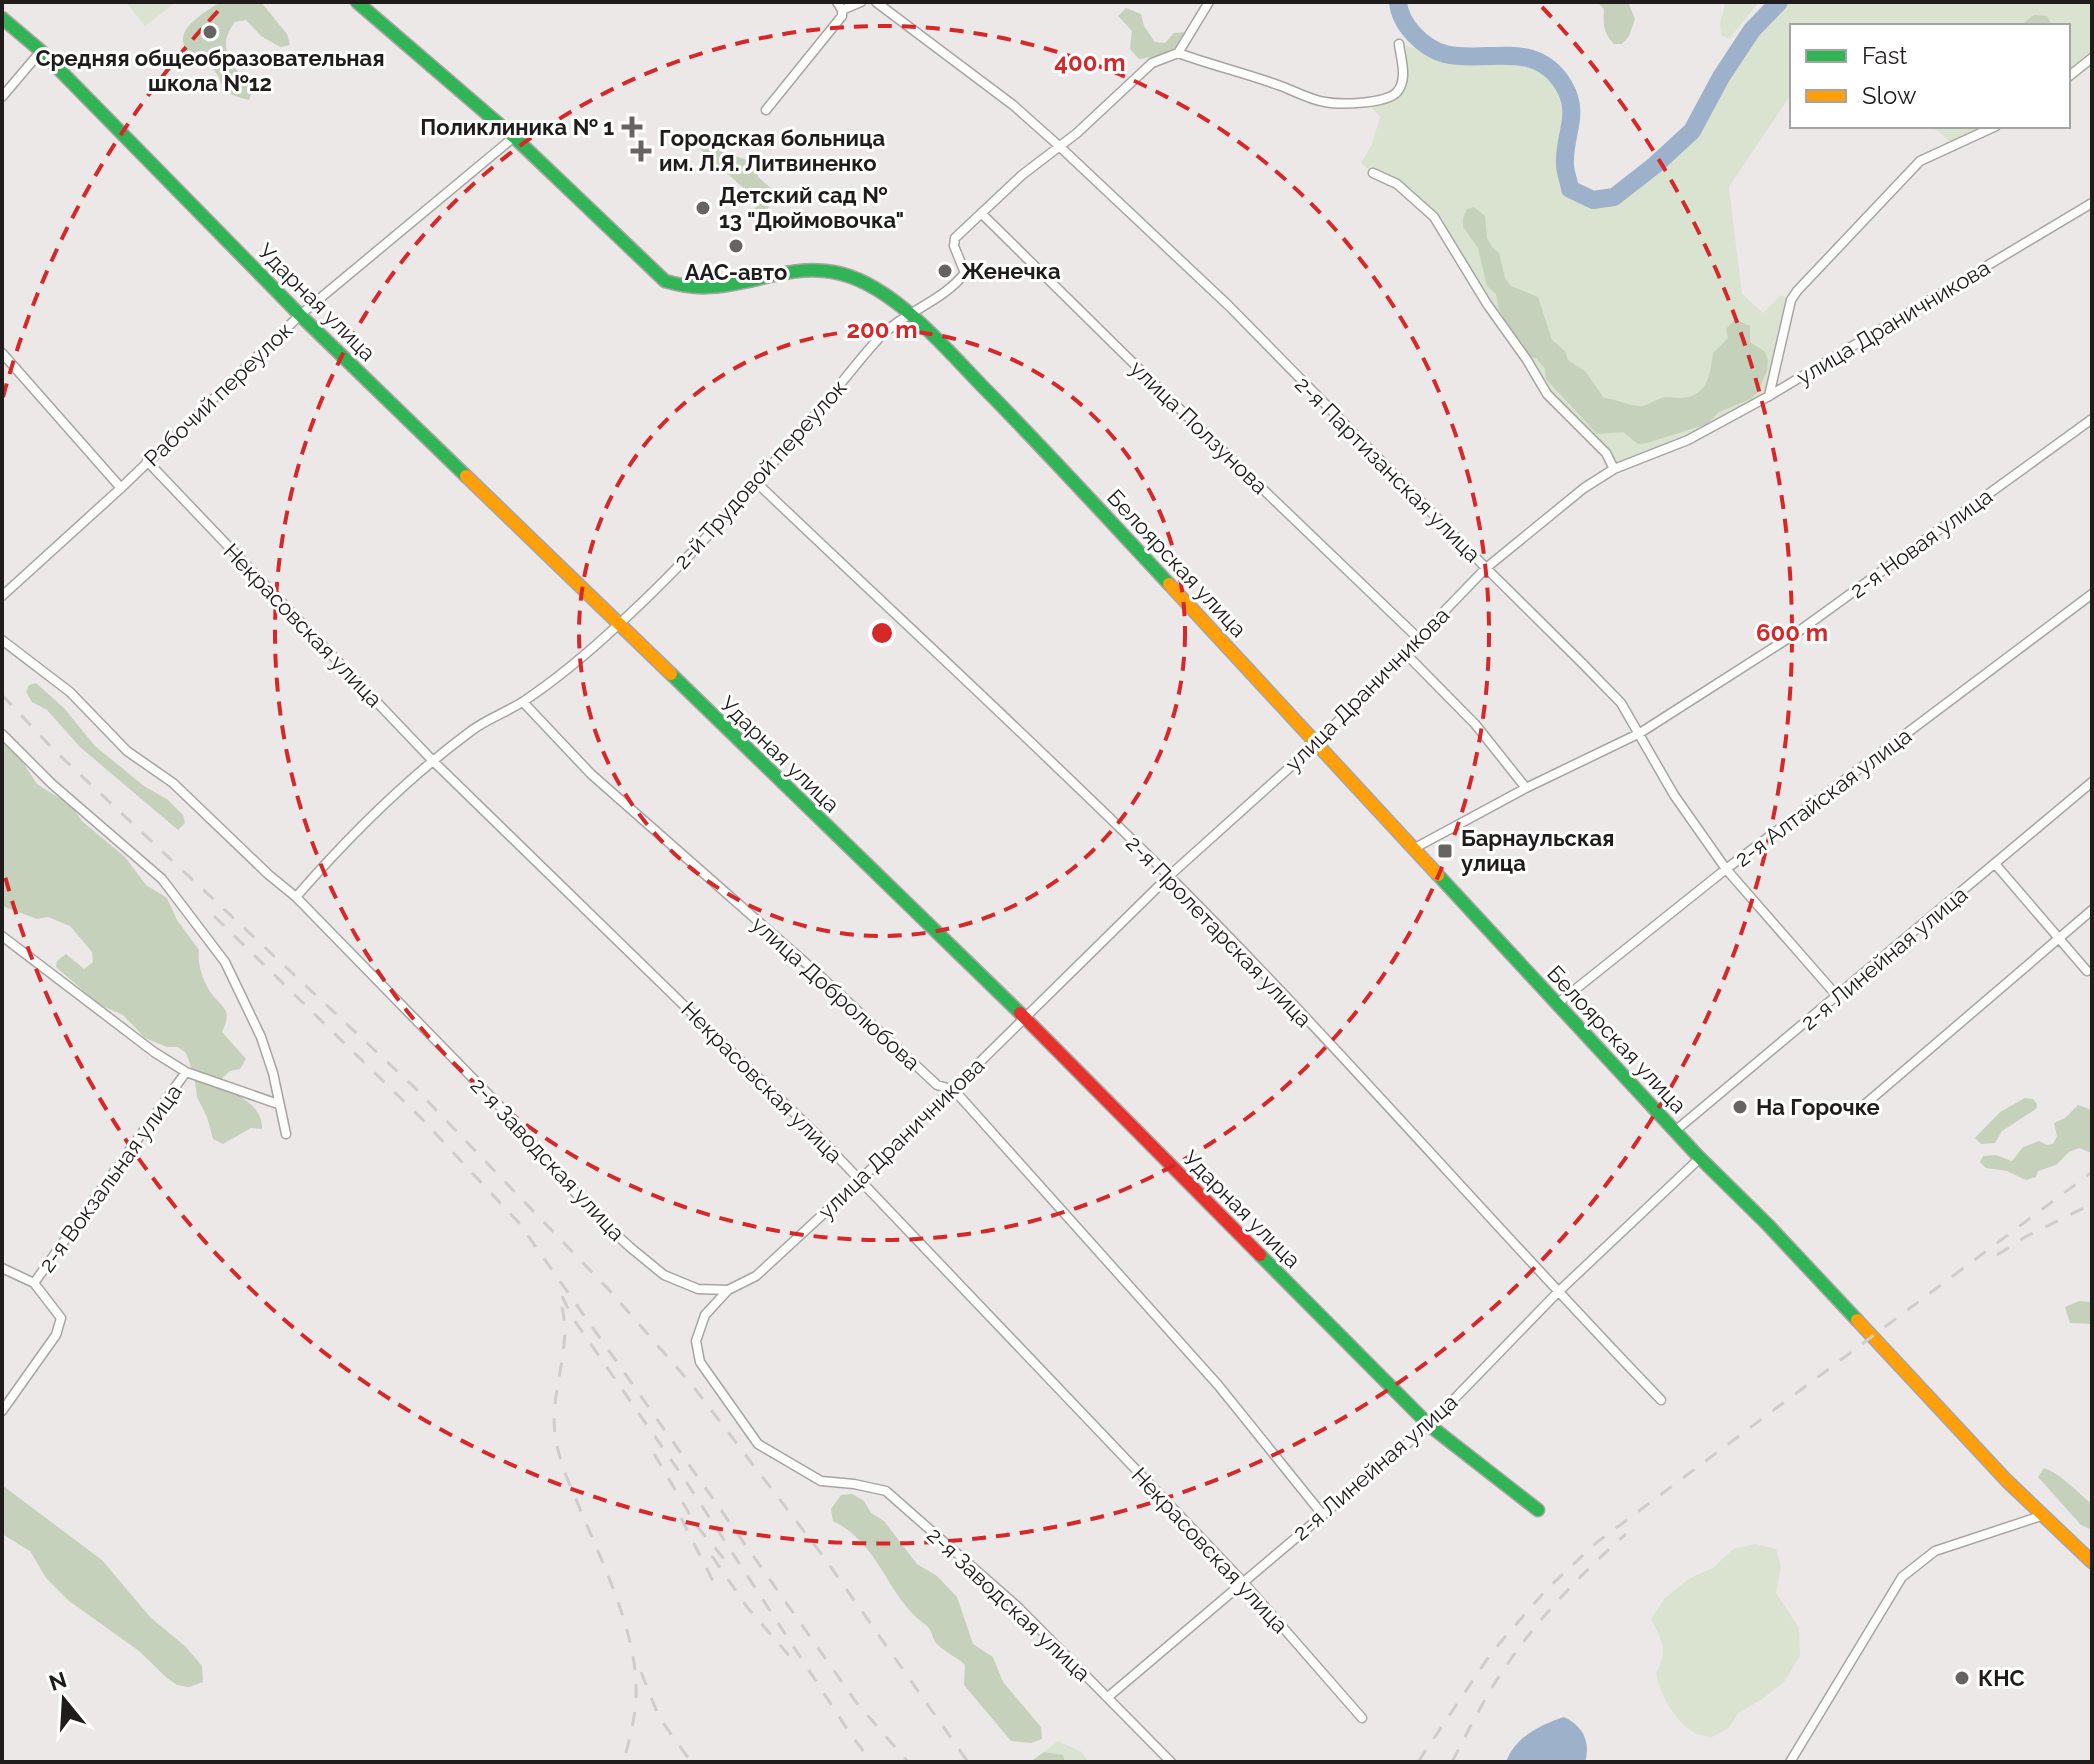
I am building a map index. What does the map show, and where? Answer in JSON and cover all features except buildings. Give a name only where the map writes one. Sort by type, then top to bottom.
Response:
[{"type":"street","points":[[766,110],[842,16],[840,6],[861,2]]},
{"type":"street","name":"2-я Партизанская улица","points":[[876,2],[1013,105],[1058,145],[1229,306],[1621,703],[1674,795],[1726,869],[1837,996]]},
{"type":"street","points":[[1209,2],[1178,53],[1220,69],[1245,73],[1287,87],[1324,102],[1373,102],[1396,94],[1403,82],[1399,44]]},
{"type":"street","name":"Белоярская улица","points":[[364,4],[514,137],[665,281],[702,290],[806,269],[835,271],[879,292],[909,312],[1010,414],[1318,742],[1413,849],[1700,1158],[1766,1223],[1964,1439],[2092,1562]]},
{"type":"street","name":"Ударная улица","points":[[2,18],[41,51],[300,315],[1024,1017],[1429,1425],[1538,1510]]},
{"type":"street","points":[[2,97],[41,51]]},
{"type":"street","name":"2-й Трудовой переулок","points":[[296,897],[347,838],[433,761],[474,728],[523,702],[618,625],[690,555],[880,337],[909,312],[944,295],[965,273],[954,246],[955,238],[1058,145],[1077,133],[1152,63],[1178,53]]},
{"type":"street","points":[[2070,75],[2092,58]]},
{"type":"street","points":[[1769,396],[1791,300],[1797,291],[1920,161],[1992,128]]},
{"type":"street","name":"Рабочий переулок","points":[[2,596],[121,488],[300,315],[514,137]]},
{"type":"street","points":[[1373,173],[1397,184],[1434,217],[1547,394],[1606,453],[1614,469]]},
{"type":"street","name":"улица Драничникова","points":[[728,1290],[756,1276],[859,1181],[1169,876],[1318,742],[1486,568],[1584,488],[1614,469],[1688,440],[1769,396],[2092,203]]},
{"type":"street","name":"улица Ползунова","points":[[981,213],[1184,414],[1419,639]]},
{"type":"street","points":[[2,353],[121,488]]},
{"type":"street","name":"2-я Новая улица","points":[[1413,849],[1526,788],[1640,733],[1795,634],[2092,419]]},
{"type":"street","name":"Некрасовская улица","points":[[147,461],[433,761],[815,1133],[1244,1583],[1362,1718]]},
{"type":"street","name":"2-я Пролетарская улица","points":[[756,482],[1169,876],[1388,1107],[1557,1293],[1661,1400]]},
{"type":"street","name":"2-я Алтайская улица","points":[[1557,1004],[1726,869],[2092,594]]},
{"type":"street","name":"2-я Заводская улица","points":[[2,640],[70,692],[127,751],[173,783],[296,897],[496,1102],[596,1216],[631,1248],[664,1275],[698,1289],[728,1290]]},
{"type":"street","points":[[1405,653],[1475,724],[1526,788]]},
{"type":"street","name":"улица Добролюбова","points":[[523,702],[591,774],[817,973],[937,1085],[954,1090],[1218,1385],[1322,1514]]},
{"type":"street","points":[[2,734],[52,784],[162,879],[225,962],[261,1037],[273,1073],[286,1134]]},
{"type":"street","name":"2-я Линейная улица","points":[[1675,1131],[2092,782]]},
{"type":"street","points":[[1996,865],[2087,971]]},
{"type":"street","points":[[1856,1112],[2092,910]]},
{"type":"street","name":"2-я Вокзальная улица","points":[[2,936],[154,1052],[186,1072],[278,1104]]},
{"type":"street","name":"2-я Вокзальная улица","points":[[34,1283],[186,1072]]},
{"type":"street","name":"2-я Линейная улица","points":[[1108,1697],[1429,1425],[1557,1293],[1700,1158]]},
{"type":"street","points":[[2,1268],[34,1283],[61,1318],[56,1335],[2,1411]]},
{"type":"street","name":"2-я Заводская улица","points":[[728,1290],[705,1315],[696,1341],[700,1362],[758,1444],[821,1481],[886,1491],[1019,1608],[1171,1762]]},
{"type":"street","points":[[1790,1762],[1902,1577],[1935,1551],[2041,1516]]},
{"type":"green space","points":[[126,2],[176,2],[145,26]]},
{"type":"green space","points":[[221,2],[261,2],[287,34],[290,45],[280,47],[261,36],[246,20],[235,22],[229,32],[226,49],[233,65],[253,89],[249,100],[225,89],[214,71],[185,48],[183,39],[190,24]]},
{"type":"green space","points":[[1597,2],[1628,2],[1635,19],[1629,36],[1622,44],[1614,44],[1608,36],[1604,9]]},
{"type":"green space","points":[[1726,2],[1759,2],[1729,39],[1721,35],[1720,23]]},
{"type":"green space","points":[[1779,2],[2092,2],[2092,58],[2070,75],[2070,24],[1790,24],[1790,96],[1729,187],[1742,294],[1763,313],[1781,295],[1791,300],[1769,396],[1721,423],[1614,469],[1606,453],[1561,411],[1434,217],[1397,184],[1373,173],[1361,163],[1372,144],[1380,117],[1370,106],[1392,94],[1401,84],[1399,44],[1441,53],[1508,56],[1544,65],[1557,76],[1567,93],[1573,116],[1567,152],[1570,189],[1594,200],[1614,197],[1692,131],[1721,77],[1752,30]]},
{"type":"green space","points":[[1126,8],[1141,14],[1144,26],[1155,42],[1165,43],[1174,33],[1187,32],[1174,49],[1139,59],[1130,49],[1132,31],[1118,16]]},
{"type":"green space","points":[[2034,15],[2047,16],[2051,24],[2023,24]]},
{"type":"green space","points":[[1930,128],[1992,128],[1955,145]]},
{"type":"green space","points":[[707,142],[723,152],[750,161],[756,168],[758,177],[772,189],[774,198],[765,213],[750,214],[760,203],[699,148]]},
{"type":"green space","points":[[1474,207],[1485,216],[1487,238],[1499,253],[1505,278],[1511,286],[1538,297],[1552,340],[1565,351],[1568,360],[1585,371],[1604,398],[1642,406],[1666,397],[1696,394],[1705,384],[1713,353],[1728,338],[1726,329],[1735,319],[1750,326],[1750,342],[1765,352],[1768,360],[1767,371],[1757,393],[1751,399],[1719,412],[1707,424],[1647,443],[1638,444],[1623,432],[1597,434],[1546,379],[1545,369],[1537,359],[1526,355],[1517,344],[1499,309],[1496,294],[1487,286],[1478,248],[1463,227],[1467,209]]},
{"type":"green space","points":[[36,683],[64,708],[95,746],[144,786],[167,799],[183,815],[185,823],[178,830],[80,747],[47,710],[32,702],[26,692],[29,685]]},
{"type":"green space","points":[[2,742],[18,755],[37,784],[69,804],[83,822],[125,857],[146,885],[167,898],[177,920],[199,950],[200,967],[208,988],[227,1014],[222,1032],[246,1059],[240,1069],[230,1071],[222,1078],[258,1112],[262,1129],[251,1128],[223,1144],[213,1139],[197,1097],[194,1075],[186,1053],[178,1047],[167,1047],[145,1038],[123,1015],[100,1005],[56,967],[57,961],[66,954],[84,969],[93,962],[92,952],[70,926],[48,917],[37,919],[2,906]]},
{"type":"green space","points":[[2025,1098],[2033,1099],[2036,1109],[2002,1131],[1995,1143],[1981,1144],[1975,1138],[2000,1112]]},
{"type":"green space","points":[[2078,1105],[2092,1110],[2092,1153],[2079,1148],[2069,1152],[2056,1165],[2038,1171],[2036,1177],[2026,1180],[2007,1171],[1986,1168],[1980,1162],[1983,1156],[1996,1155],[2012,1161],[2023,1147],[2039,1141],[2053,1144],[2057,1136],[2054,1123],[2065,1118]]},
{"type":"green space","points":[[2079,1301],[2092,1302],[2092,1324],[2070,1323],[2065,1307]]},
{"type":"green space","points":[[2044,1468],[2063,1479],[2092,1504],[2092,1530],[2081,1525],[2038,1477]]},
{"type":"green space","points":[[2,1485],[102,1560],[150,1617],[186,1647],[202,1666],[203,1682],[189,1687],[177,1685],[139,1651],[69,1601],[46,1578],[30,1551],[2,1534]]},
{"type":"green space","points":[[852,1494],[884,1521],[917,1564],[937,1576],[957,1597],[973,1644],[993,1657],[1003,1682],[1041,1727],[1042,1739],[1031,1743],[1011,1741],[964,1685],[965,1665],[936,1643],[929,1628],[905,1605],[866,1548],[833,1521],[831,1509],[841,1495]]},
{"type":"green space","points":[[1755,1544],[1776,1549],[1781,1566],[1776,1593],[1799,1628],[1800,1656],[1784,1682],[1738,1713],[1729,1728],[1712,1737],[1700,1735],[1680,1721],[1661,1689],[1656,1673],[1663,1651],[1651,1619],[1664,1599],[1690,1578],[1713,1568],[1733,1549]]},
{"type":"green space","points":[[1058,1741],[1082,1752],[1088,1762],[1065,1762],[1062,1755],[1044,1752]]},
{"type":"green space","points":[[1044,1752],[1063,1755],[1065,1762],[1030,1762]]},
{"type":"water","points":[[1564,1717],[1584,1735],[1587,1748],[1585,1762],[1506,1762],[1515,1746],[1529,1733]]},
{"type":"waterway","points":[[1398,2],[1408,27],[1421,41],[1437,51],[1461,56],[1525,57],[1553,71],[1564,86],[1571,106],[1565,154],[1570,189],[1593,200],[1614,197],[1692,131],[1721,77],[1752,30],[1779,2]]},
{"type":"railway","points":[[2,695],[54,750],[414,1087],[611,1292],[692,1385],[823,1556],[968,1762]]},
{"type":"railway","points":[[214,916],[421,1118],[519,1223],[856,1702],[908,1762]]},
{"type":"railway","points":[[1418,1762],[1492,1652],[1546,1590],[1596,1543],[2092,1172]]},
{"type":"railway","points":[[1997,1255],[2025,1237],[2092,1204]]},
{"type":"railway","points":[[562,1296],[572,1317],[685,1480],[851,1735],[872,1762]]},
{"type":"railway","points":[[562,1307],[564,1340],[554,1423],[558,1449],[566,1476],[616,1595],[634,1662],[634,1714],[623,1762]]},
{"type":"railway","points":[[654,1454],[696,1525],[725,1560]]},
{"type":"railway","points":[[681,1518],[716,1587]]},
{"type":"railway","points":[[1452,1762],[1493,1686],[1537,1624],[1571,1586],[1626,1534]]},
{"type":"railway","points":[[712,1556],[747,1607],[793,1660]]},
{"type":"railway","points":[[641,1672],[659,1717],[691,1762]]},
{"type":"traffic: fast","points":[[357,2],[514,137],[665,281],[696,287],[723,286],[785,273],[817,270],[855,278],[898,304],[956,358],[1169,584]]},
{"type":"traffic: fast","points":[[2,18],[41,51],[300,315],[466,476]]},
{"type":"traffic: fast","points":[[671,674],[1020,1013]]},
{"type":"traffic: fast","points":[[1438,875],[1697,1155],[1857,1320]]},
{"type":"traffic: fast","points":[[1260,1255],[1429,1425],[1538,1510]]},
{"type":"traffic: slow","points":[[466,476],[671,674]]},
{"type":"traffic: slow","points":[[1169,584],[1438,875]]},
{"type":"traffic: slow","points":[[1857,1320],[2007,1481],[2092,1562]]},
{"type":"traffic: jam","points":[[1020,1013],[1260,1255]]},
{"type":"place","name":"Средняя общеобразовательная школа №12","points":[[210,32]]},
{"type":"place","name":"Поликлиника № 1","points":[[632,127]]},
{"type":"place","name":"Городская больница им. Л.Я. Литвиненко","points":[[641,151]]},
{"type":"place","name":"Детский сад № 13 \"Дюймовочка\"","points":[[703,208]]},
{"type":"place","name":"ААС-авто","points":[[736,246]]},
{"type":"place","name":"Женечка","points":[[945,271]]},
{"type":"place","name":"Барнаульская улица","points":[[1445,851]]},
{"type":"place","name":"На Горочке","points":[[1740,1107]]},
{"type":"place","name":"КНС","points":[[1962,1678]]}]
